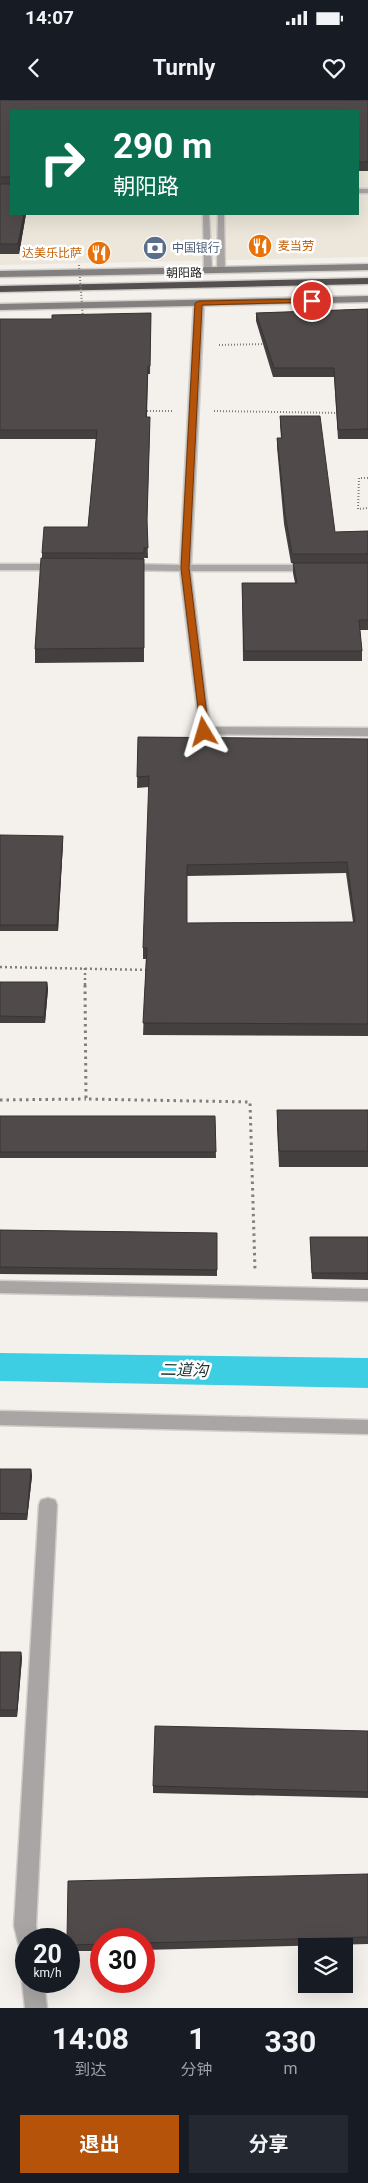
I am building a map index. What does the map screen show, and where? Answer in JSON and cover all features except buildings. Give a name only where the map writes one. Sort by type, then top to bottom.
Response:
[{"type":"highway","name":"朝阳路","points":[[0,289],[368,281]]},
{"type":"highway","name":"朝阳路","points":[[0,296],[368,288]]},
{"type":"street","name":"朝阳路","points":[[0,274],[368,267]]},
{"type":"street","points":[[0,307],[368,300]]},
{"type":"street","points":[[199,303],[185,568],[204,732],[368,732]]},
{"type":"street","points":[[0,567],[68,567]]},
{"type":"street","points":[[117,567],[330,568]]},
{"type":"street","points":[[0,1287],[368,1295]]},
{"type":"street","points":[[0,1418],[368,1427]]},
{"type":"street","points":[[25,1928],[48,1505]]},
{"type":"street","points":[[34,1993],[36,2008]]},
{"type":"lane","points":[[206,215],[208,270]]},
{"type":"lane","points":[[221,215],[221,270]]},
{"type":"path","points":[[79,265],[83,319]]},
{"type":"path","points":[[197,345],[273,344]]},
{"type":"path","points":[[135,411],[349,413]]},
{"type":"path","points":[[368,478],[359,478],[358,509],[368,508]]},
{"type":"path","points":[[0,967],[153,970]]},
{"type":"path","points":[[85,968],[86,1099]]},
{"type":"path","points":[[0,1100],[86,1099],[250,1102],[256,1293]]},
{"type":"shaded area","points":[[0,100],[368,100],[368,257],[0,265]]},
{"type":"waterway","name":"二道沟","points":[[0,1367],[368,1373]]},
{"type":"place","name":"麦当劳","points":[[260,246]]},
{"type":"place","name":"中国银行","points":[[155,248]]},
{"type":"place","name":"达美乐比萨","points":[[99,253]]},
{"type":"route","points":[[204,732],[185,568],[199,303],[312,301]]}]
